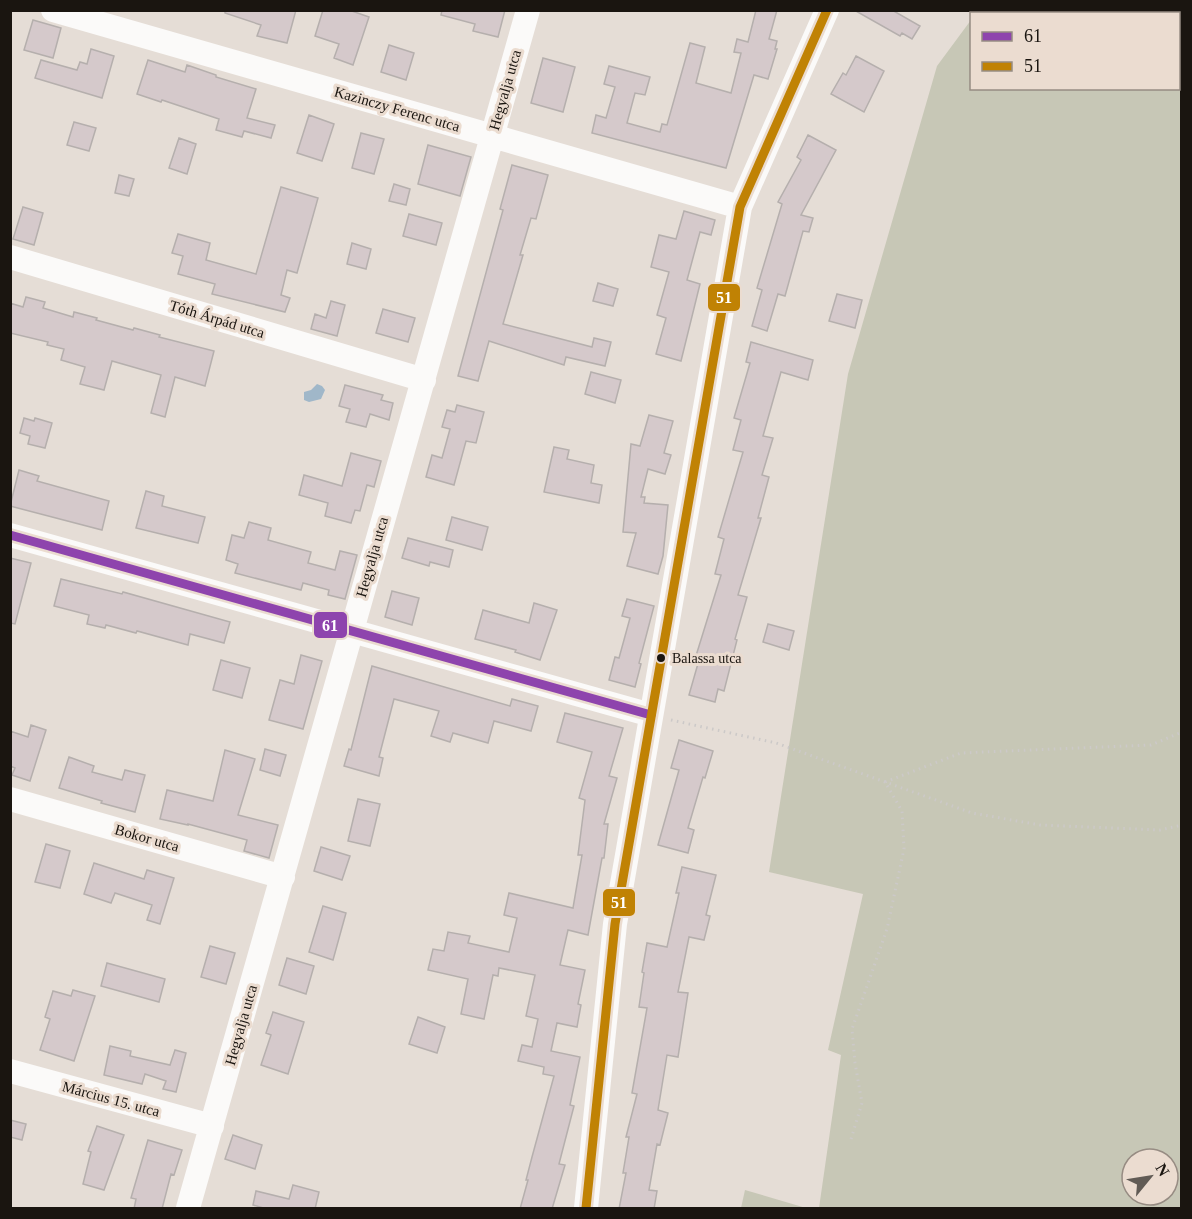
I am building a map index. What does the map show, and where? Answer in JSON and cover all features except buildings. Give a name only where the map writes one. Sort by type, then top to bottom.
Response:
[{"type":"street","name":"Kazinczy Ferenc utca","points":[[53,10],[740,207]]},
{"type":"street","name":"Hegyalja utca","points":[[188,1209],[283,877],[350,631],[424,380],[528,10]]},
{"type":"street","points":[[586,1209],[615,924],[740,207],[827,10]]},
{"type":"street","name":"Tóth Árpád utca","points":[[10,257],[424,380]]},
{"type":"street","points":[[10,535],[651,715]]},
{"type":"street","name":"Bokor utca","points":[[10,799],[283,877]]},
{"type":"street","name":"Március 15. utca","points":[[10,1071],[212,1126]]},
{"type":"path","points":[[651,715],[776,743],[972,813],[1040,825],[1160,830],[1182,825]]},
{"type":"path","points":[[885,782],[961,753],[1151,745],[1182,732]]},
{"type":"path","points":[[851,1139],[862,1103],[852,1029],[887,928],[904,849],[902,811],[885,782]]},
{"type":"green space","points":[[979,10],[1181,11],[1181,1208],[819,1208],[841,1055],[828,1050],[863,894],[769,872],[848,374],[937,66],[970,21],[970,90],[1180,90],[1180,12],[977,12]]},
{"type":"green space","points":[[745,1190],[806,1208],[741,1208]]},
{"type":"water","points":[[317,384],[325,390],[321,399],[309,402],[304,400],[304,392],[311,390]]},
{"type":"transit line","name":"51","points":[[586,1208],[615,924],[740,207],[827,10]]},
{"type":"transit line","name":"61","points":[[10,535],[651,715]]},
{"type":"place","name":"Balassa utca","points":[[661,658]]}]
